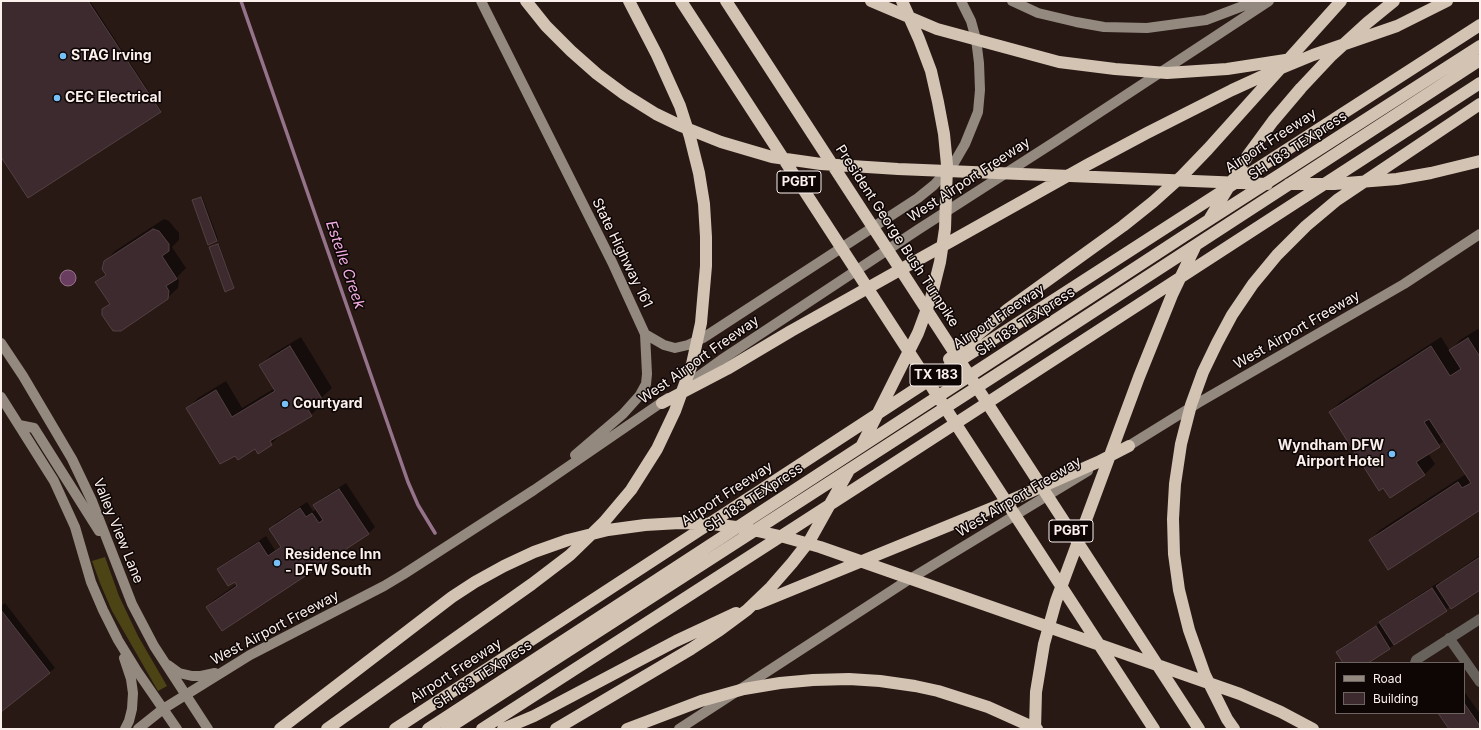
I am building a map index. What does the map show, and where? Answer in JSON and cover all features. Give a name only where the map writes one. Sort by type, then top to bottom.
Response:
[{"type":"highway","points":[[526,1],[546,26],[571,51],[597,74],[630,98],[656,114],[681,126],[721,142],[772,157],[821,164],[898,169],[1259,184],[1365,183],[1397,180],[1480,161]]},
{"type":"highway","points":[[327,729],[472,627],[565,559],[604,522],[630,490],[657,449],[675,411],[692,364],[701,323],[706,266],[706,230],[699,173],[680,106],[657,55],[629,1]]},
{"type":"highway","name":"PGBT","points":[[681,1],[1154,729]]},
{"type":"highway","name":"President George Bush Turnpike","points":[[726,1],[1199,729]]},
{"type":"highway","points":[[872,1],[937,29],[1066,63],[1115,69],[1166,73],[1227,69],[1313,55]]},
{"type":"highway","points":[[556,729],[691,649],[720,630],[747,610],[771,587],[810,540],[822,521],[848,473],[918,333],[931,298],[940,262],[945,229],[947,165],[944,134],[931,71],[902,1]]},
{"type":"highway","points":[[911,392],[1008,309],[1154,202],[1208,150],[1341,1]]},
{"type":"highway","points":[[627,729],[701,702],[744,689],[780,683],[849,679],[887,682],[938,691],[988,707],[1036,729],[1036,692],[1044,644],[1056,601],[1139,377],[1172,295],[1188,260],[1226,190],[1248,155],[1273,121],[1332,55],[1394,1]]},
{"type":"highway","points":[[662,403],[727,369],[791,331],[1087,165],[1232,90],[1313,55],[1397,26],[1447,1]]},
{"type":"highway","name":"Airport Freeway","points":[[395,729],[911,392],[1480,25]]},
{"type":"highway","name":"SH 183 TEXpress","points":[[428,729],[1184,236],[1480,46]]},
{"type":"highway","name":"SH 183 TEXpress","points":[[447,729],[993,377],[1480,60]]},
{"type":"highway","points":[[482,729],[900,460],[1480,83]]},
{"type":"highway","points":[[1234,729],[1227,719],[1205,675],[1189,630],[1179,590],[1174,554],[1173,519],[1175,484],[1181,444],[1191,405],[1203,372],[1232,316],[1253,284],[1277,255],[1306,226],[1337,200],[1480,104]]},
{"type":"highway","points":[[503,729],[534,716],[718,620],[1009,501],[1092,465],[1129,446]]},
{"type":"highway","points":[[280,729],[452,597],[480,578],[534,552],[568,540],[608,530],[646,525],[712,524],[744,528],[820,547],[1220,687],[1262,703],[1313,729]]},
{"type":"main road","name":"State Highway 161","points":[[481,1],[646,334],[647,374],[646,384],[640,395],[623,414],[534,490]]},
{"type":"main road","points":[[646,334],[664,346],[674,348],[688,346],[703,338],[918,198],[934,185],[954,163],[965,144],[978,112],[980,90],[976,39],[971,21],[961,1]]},
{"type":"main road","points":[[1012,1],[1038,12],[1076,22],[1104,27],[1147,28],[1206,20],[1256,1]]},
{"type":"main road","name":"West Airport Freeway","points":[[138,729],[163,709],[231,666],[267,645],[391,582],[534,490],[662,403],[721,360],[1269,1]]},
{"type":"main road","name":"West Airport Freeway","points":[[679,729],[905,582],[1205,399],[1404,284],[1480,234]]},
{"type":"main road","name":"Valley View Lane","points":[[1,343],[23,376],[72,458],[92,501],[132,604],[161,657],[208,729]]},
{"type":"main road","points":[[1,397],[54,481],[75,527],[91,582],[119,641],[137,671],[177,729]]},
{"type":"main road","points":[[19,425],[34,428],[112,551]]},
{"type":"main road","points":[[119,641],[131,679],[133,693],[132,709],[125,729]]},
{"type":"main road","points":[[161,657],[174,670],[192,676],[211,674],[231,666]]},
{"type":"street","points":[[1415,662],[1416,660],[1449,638],[1480,619]]},
{"type":"street","points":[[1449,638],[1480,682]]},
{"type":"shaded area","points":[[68,270],[75,275],[76,278],[71,285],[68,286],[61,281],[60,278],[65,271]]},
{"type":"shaded area","points":[[105,557],[119,596],[138,636],[167,686],[158,691],[112,611],[100,583],[92,561]]},
{"type":"building","name":"STAG Irving","points":[[1,1],[88,1],[161,112],[28,198],[1,157]]},
{"type":"building","points":[[201,197],[217,241],[208,245],[192,200]]},
{"type":"building","points":[[153,229],[159,231],[169,244],[169,251],[162,256],[177,279],[166,286],[169,291],[168,299],[121,331],[113,331],[102,315],[102,309],[110,304],[95,282],[106,275],[102,269],[104,261]]},
{"type":"building","points":[[218,244],[234,288],[225,292],[209,247]]},
{"type":"building","name":"Wyndham DFW Airport Hotel","points":[[1468,338],[1480,357],[1480,510],[1388,570],[1369,540],[1458,482],[1462,488],[1471,483],[1429,419],[1424,422],[1440,447],[1416,462],[1425,475],[1390,498],[1383,488],[1379,491],[1329,412],[1431,346],[1450,376],[1461,369],[1449,350]]},
{"type":"building","name":"Courtyard","points":[[290,346],[322,399],[307,408],[312,416],[270,441],[272,445],[258,454],[255,449],[238,460],[235,456],[220,464],[186,408],[216,390],[232,417],[275,391],[259,365]]},
{"type":"building","name":"Residence Inn - DFW South","points":[[339,489],[369,534],[222,631],[206,607],[237,586],[235,582],[228,586],[217,569],[259,542],[268,556],[281,547],[269,529],[300,508],[306,517],[312,513],[319,523],[323,520],[313,505]]},
{"type":"building","points":[[1480,557],[1480,590],[1451,609],[1436,586]]},
{"type":"building","points":[[1432,588],[1447,611],[1394,645],[1379,622]]},
{"type":"building","points":[[1,610],[50,673],[1,712]]},
{"type":"building","points":[[1376,626],[1390,649],[1370,662],[1342,662],[1336,652]]},
{"type":"building","points":[[1465,704],[1480,726],[1480,729],[1449,729],[1439,714],[1465,714]]},
{"type":"waterway","name":"Estelle Creek","points":[[241,1],[408,482],[418,505],[435,533]]},
{"type":"place","name":"STAG Irving","points":[[63,56]]},
{"type":"place","name":"CEC Electrical","points":[[57,98]]},
{"type":"place","name":"Courtyard","points":[[285,404]]},
{"type":"place","name":"Wyndham DFW Airport Hotel","points":[[1392,454]]},
{"type":"place","name":"Residence Inn - DFW South","points":[[277,563]]}]
